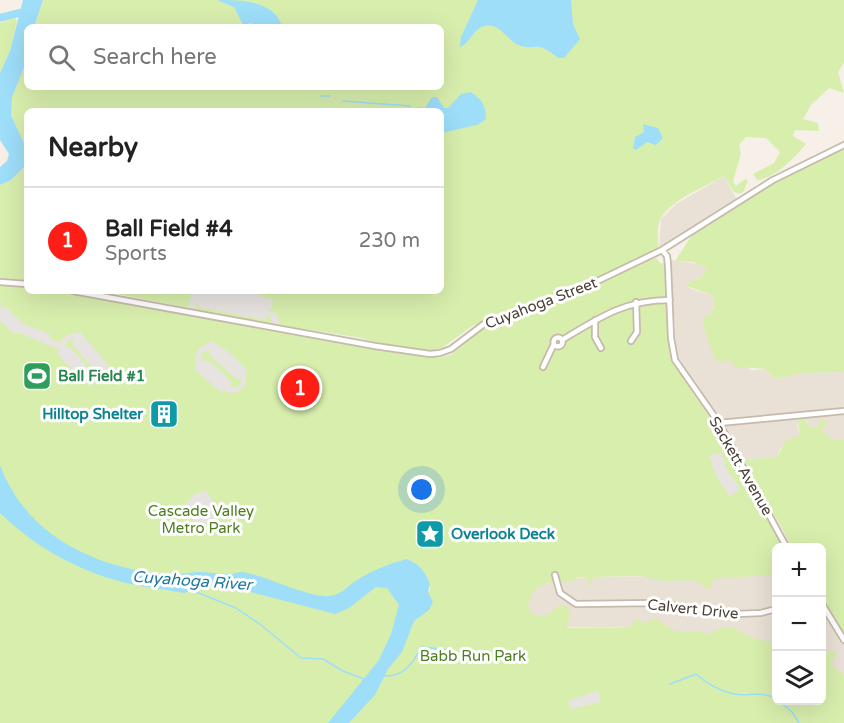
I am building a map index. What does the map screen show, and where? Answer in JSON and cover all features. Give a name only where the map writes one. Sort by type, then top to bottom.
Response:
[{"type":"street","name":"Cuyahoga Street","points":[[90,294],[430,354],[451,349],[484,324],[560,299],[662,250],[775,179],[844,145]]},
{"type":"street","name":"Sackett Avenue","points":[[662,250],[668,260],[671,338],[675,360],[719,423],[784,543]]},
{"type":"street","points":[[0,282],[24,284]]},
{"type":"street","points":[[543,367],[554,344],[561,345],[562,340],[595,320],[636,302],[670,300]]},
{"type":"street","points":[[631,341],[637,332],[636,302]]},
{"type":"street","points":[[595,320],[595,337],[601,348]]},
{"type":"street","points":[[719,423],[844,411]]},
{"type":"street","name":"Calvert Drive","points":[[555,575],[560,593],[576,604],[656,603],[736,614],[772,610]]},
{"type":"street","points":[[826,611],[844,640]]},
{"type":"shaded area","points":[[724,176],[737,200],[659,248],[661,219],[676,204]]},
{"type":"shaded area","points":[[671,260],[706,265],[709,268],[700,278],[688,283],[689,288],[714,296],[714,305],[709,316],[716,360],[729,360],[752,370],[766,369],[774,379],[803,373],[844,372],[844,439],[829,439],[821,432],[827,422],[816,428],[810,427],[805,418],[797,424],[799,436],[780,449],[777,457],[744,460],[680,361],[676,351]]},
{"type":"shaded area","points":[[191,294],[260,294],[259,296],[273,300],[271,309],[267,310],[276,313],[280,326],[269,324],[272,322],[270,316],[266,315],[265,320],[199,307],[198,302],[195,305],[198,311],[185,309],[189,306]]},
{"type":"shaded area","points":[[0,297],[1,308],[6,307],[24,324],[50,334],[50,338],[55,341],[60,342],[67,335],[80,332],[108,365],[102,376],[91,386],[88,382],[83,383],[58,354],[59,350],[18,332],[14,334],[0,321]],"holes":[[[74,339],[72,344],[94,369],[99,368],[95,375],[89,375],[91,371],[70,347],[65,347],[68,340]]]},
{"type":"shaded area","points":[[212,341],[231,354],[248,371],[246,384],[238,392],[229,393],[225,390],[221,392],[196,371],[195,357],[199,348]],"holes":[[[209,350],[209,355],[237,379],[242,378],[239,386],[231,388],[232,383],[220,370],[206,360],[202,362],[201,354]]]},
{"type":"shaded area","points":[[722,453],[726,469],[740,488],[730,497],[717,477],[709,455]]},
{"type":"shaded area","points":[[206,491],[221,513],[211,522],[199,528],[183,506],[195,494]]},
{"type":"shaded area","points":[[772,574],[772,644],[648,628],[540,627],[498,579]]},
{"type":"shaded area","points":[[826,611],[844,640],[844,684],[826,672]]},
{"type":"shaded area","points":[[598,690],[601,702],[572,709],[568,701]]},
{"type":"green space","points":[[43,0],[844,0],[844,63],[838,72],[844,93],[829,88],[811,105],[803,119],[818,123],[819,131],[795,130],[793,136],[806,144],[771,176],[757,180],[753,174],[774,163],[780,152],[766,138],[746,137],[739,145],[741,154],[733,181],[736,186],[745,179],[748,180],[744,191],[740,194],[734,192],[724,176],[681,199],[666,211],[659,222],[659,251],[560,299],[472,326],[442,348],[431,351],[406,350],[356,337],[270,324],[117,294],[444,294],[444,108],[24,108],[24,145],[11,115],[11,97],[24,67],[24,90],[444,90],[444,24],[35,24]]},
{"type":"green space","points":[[15,18],[17,21],[10,51],[0,73],[0,23]]},
{"type":"green space","points":[[844,145],[844,372],[803,373],[774,379],[766,369],[736,367],[729,360],[720,362],[715,360],[703,325],[704,317],[709,316],[714,306],[714,296],[687,286],[687,283],[700,278],[708,268],[693,262],[675,261],[696,229],[773,180]]},
{"type":"green space","points":[[24,167],[24,282],[0,278],[0,185],[11,180]]},
{"type":"green space","name":"Cascade Valley Metro Park","points":[[656,258],[661,264],[668,260],[675,360],[719,423],[785,543],[772,543],[772,575],[719,578],[712,580],[711,590],[694,580],[664,581],[640,576],[594,577],[589,586],[587,577],[577,577],[573,582],[550,582],[539,586],[528,605],[533,615],[548,615],[558,606],[566,605],[570,614],[567,628],[629,628],[637,619],[645,624],[654,618],[675,631],[701,631],[709,635],[729,627],[757,639],[772,641],[772,705],[826,705],[826,652],[834,651],[837,654],[831,664],[844,675],[844,723],[349,723],[376,693],[331,723],[0,723],[0,282],[24,284],[24,294],[88,294],[269,330],[430,354],[439,358],[452,354],[481,330],[537,311],[638,264]],"holes":[[[430,582],[430,591],[417,590],[404,605],[389,589]]]},
{"type":"green space","points":[[804,418],[810,427],[816,428],[820,421],[828,421],[821,432],[829,435],[829,439],[844,439],[844,635],[826,605],[826,543],[790,543],[744,460],[777,457],[786,440],[799,436],[798,419]]},
{"type":"water","points":[[23,0],[43,0],[35,24],[24,24],[24,67],[12,97],[11,115],[24,143],[24,167],[11,180],[0,185],[0,167],[7,161],[9,154],[0,140],[0,73],[10,51]]},
{"type":"water","points":[[217,0],[255,3],[272,11],[281,24],[242,24],[234,7]]},
{"type":"water","points":[[478,0],[571,0],[573,24],[580,39],[564,58],[558,58],[539,47],[516,44],[498,29],[485,26],[477,30],[460,47],[461,37]]},
{"type":"water","points":[[471,92],[481,100],[486,119],[477,125],[444,132],[444,108],[448,108],[461,94]]},
{"type":"water","points":[[432,97],[437,97],[444,108],[425,108]]},
{"type":"water","points":[[643,124],[658,128],[663,138],[656,145],[647,142],[636,150],[633,148],[635,137],[644,132]]},
{"type":"water","name":"Cuyahoga River","points":[[0,465],[12,490],[27,511],[45,529],[66,544],[113,564],[170,574],[242,572],[310,594],[330,596],[342,592],[375,570],[407,559],[419,566],[426,575],[430,584],[428,592],[433,602],[429,610],[414,621],[402,652],[388,669],[375,695],[349,723],[328,723],[379,660],[391,634],[399,605],[387,588],[376,587],[349,608],[335,614],[235,588],[197,586],[185,593],[105,577],[72,564],[41,546],[0,513]]},
{"type":"waterway","points":[[0,18],[23,12]]},
{"type":"waterway","points":[[321,96],[330,96]]},
{"type":"waterway","points":[[343,101],[410,106]]},
{"type":"waterway","points":[[418,108],[423,108]]},
{"type":"waterway","name":"Cuyahoga River","points":[[191,590],[236,608],[301,658],[323,659],[343,671],[364,679]]},
{"type":"waterway","points":[[385,676],[398,674],[408,668],[421,647],[450,650]]},
{"type":"waterway","points":[[670,684],[696,674],[729,693],[772,697]]},
{"type":"waterway","points":[[784,705],[799,723]]},
{"type":"place","name":"Ball Field #1","points":[[37,376]]},
{"type":"place","name":"Ball Field #4","points":[[300,388]]},
{"type":"place","name":"Hilltop Shelter","points":[[164,414]]},
{"type":"place","name":"Overlook Deck","points":[[430,534]]},
{"type":"park label","name":"Babb Run Park","points":[[473,656]]}]
